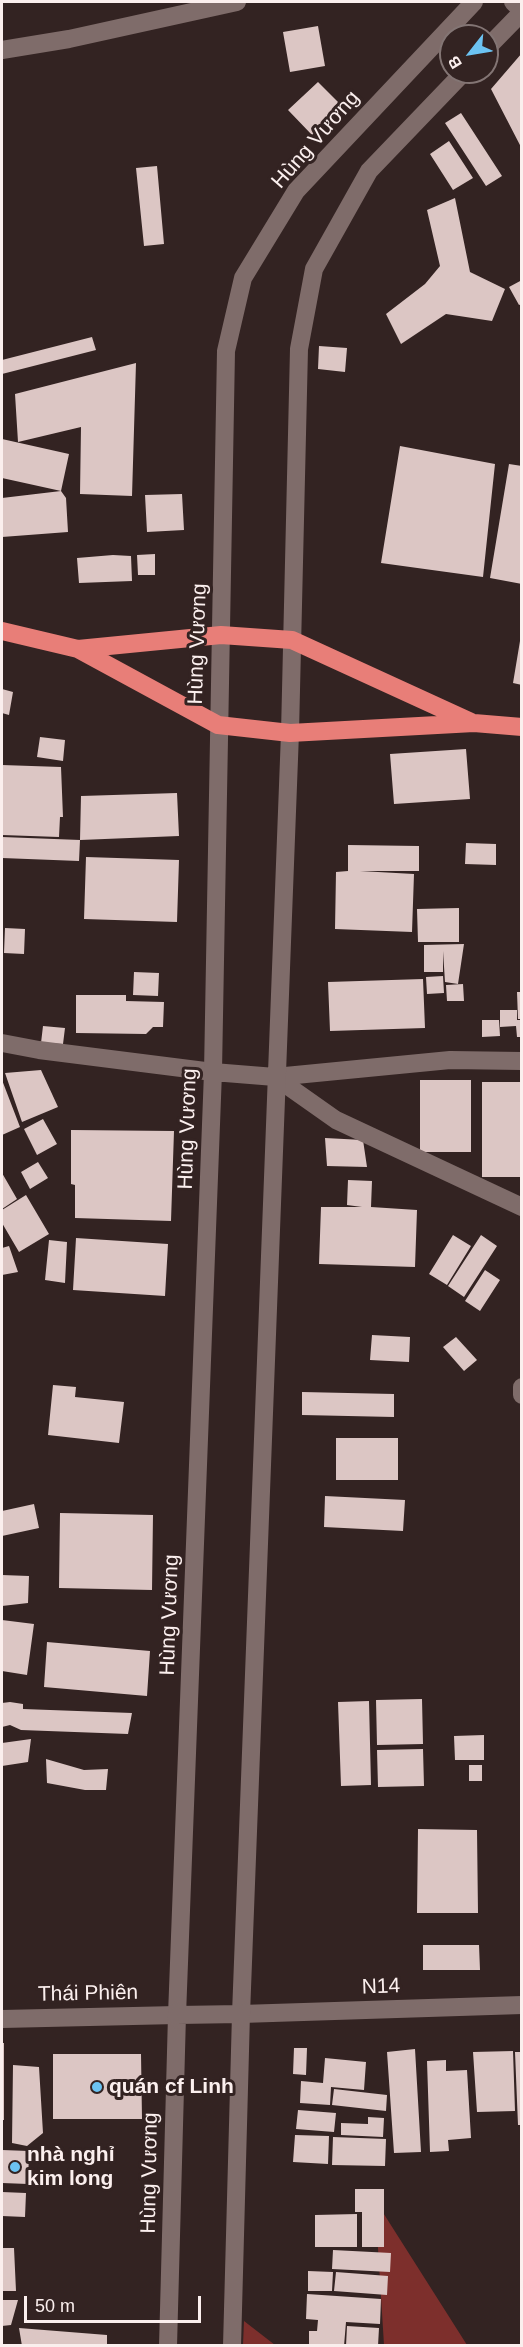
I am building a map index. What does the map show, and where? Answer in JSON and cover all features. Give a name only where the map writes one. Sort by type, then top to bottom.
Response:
[{"type":"highway","points":[[2,630],[78,650],[218,724],[290,733],[474,723],[522,727]]},
{"type":"highway","points":[[78,650],[221,635],[292,640],[474,723]]},
{"type":"main road","points":[[2,50],[69,39],[237,2]]},
{"type":"main road","name":"Hùng Vương","points":[[168,2346],[177,2015],[213,1072],[226,351],[243,278],[296,191],[474,2]]},
{"type":"main road","points":[[499,35],[522,11],[513,2]]},
{"type":"main road","points":[[232,2346],[241,2014],[275,1077],[290,733],[299,349],[314,268],[369,171],[452,84]]},
{"type":"main road","points":[[2,1043],[39,1050],[213,1072],[275,1077],[450,1060],[522,1061]]},
{"type":"main road","points":[[275,1077],[336,1120],[522,1207]]},
{"type":"main road","points":[[522,1387],[522,1395]]},
{"type":"main road","name":"N14","points":[[177,2015],[522,2006]]},
{"type":"main road","name":"Thái Phiên","points":[[2,2019],[177,2015]]},
{"type":"shaded area","points":[[375,2200],[467,2345],[384,2345]]},
{"type":"shaded area","points":[[244,2321],[275,2345],[243,2345]]},
{"type":"building","points":[[318,26],[325,66],[290,72],[283,32]]},
{"type":"building","points":[[522,53],[522,149],[491,89],[495,84],[499,84],[499,80]]},
{"type":"building","points":[[318,82],[342,106],[312,135],[288,110]]},
{"type":"building","points":[[461,113],[502,176],[486,186],[445,123]]},
{"type":"building","points":[[449,141],[473,178],[453,190],[430,154]]},
{"type":"building","points":[[157,166],[164,244],[144,246],[136,168]]},
{"type":"building","points":[[455,198],[470,272],[505,289],[492,321],[446,314],[401,344],[386,314],[425,284],[440,266],[427,210]]},
{"type":"building","points":[[522,280],[522,304],[519,305],[509,287]]},
{"type":"building","points":[[92,337],[96,350],[2,374],[2,360]]},
{"type":"building","points":[[319,346],[347,348],[345,372],[318,369]]},
{"type":"building","points":[[136,363],[132,496],[80,494],[81,427],[18,442],[15,394]]},
{"type":"building","points":[[2,439],[69,454],[61,491],[2,478]]},
{"type":"building","points":[[400,446],[495,464],[483,577],[381,563]]},
{"type":"building","points":[[509,464],[522,466],[522,584],[490,578]]},
{"type":"building","points":[[61,491],[66,498],[68,532],[2,537],[2,498]]},
{"type":"building","points":[[182,494],[184,530],[147,532],[145,495]]},
{"type":"building","points":[[155,554],[155,575],[138,575],[137,555]]},
{"type":"building","points":[[131,556],[132,581],[79,583],[77,558]]},
{"type":"building","points":[[520,641],[522,641],[522,685],[513,683]]},
{"type":"building","points":[[2,689],[13,692],[9,715],[2,713]]},
{"type":"building","points":[[40,737],[65,740],[63,761],[37,757]]},
{"type":"building","points":[[466,749],[470,799],[394,804],[390,754]]},
{"type":"building","points":[[2,765],[61,767],[63,817],[60,817],[59,837],[2,835]]},
{"type":"building","points":[[177,793],[179,836],[80,840],[81,796]]},
{"type":"building","points":[[2,837],[80,840],[79,861],[2,858]]},
{"type":"building","points":[[466,843],[496,844],[496,865],[465,864]]},
{"type":"building","points":[[348,845],[419,846],[419,871],[360,871],[414,874],[412,932],[335,929],[336,872],[348,871]]},
{"type":"building","points":[[86,857],[179,860],[177,922],[84,919]]},
{"type":"building","points":[[459,908],[459,942],[418,942],[417,909]]},
{"type":"building","points":[[5,928],[25,929],[24,954],[4,953]]},
{"type":"building","points":[[464,944],[458,984],[445,982],[443,951],[443,972],[424,972],[424,945]]},
{"type":"building","points":[[134,972],[159,973],[158,996],[133,995]]},
{"type":"building","points":[[443,976],[444,993],[427,994],[426,977]]},
{"type":"building","points":[[423,979],[425,1028],[330,1031],[328,982]]},
{"type":"building","points":[[463,984],[464,1001],[447,1001],[446,985]]},
{"type":"building","points":[[517,992],[522,992],[522,1019],[518,1019]]},
{"type":"building","points":[[76,995],[126,995],[126,1001],[164,1002],[163,1027],[153,1027],[146,1034],[76,1033]]},
{"type":"building","points":[[500,1010],[517,1010],[517,1020],[522,1020],[522,1037],[517,1037],[516,1026],[500,1027]]},
{"type":"building","points":[[482,1020],[499,1020],[500,1036],[482,1037]]},
{"type":"building","points":[[43,1026],[65,1028],[63,1044],[41,1043]]},
{"type":"building","points":[[41,1070],[58,1107],[22,1122],[5,1073]]},
{"type":"building","points":[[2,1080],[20,1127],[2,1135]]},
{"type":"building","points":[[420,1080],[471,1080],[471,1152],[420,1152]]},
{"type":"building","points":[[482,1082],[522,1082],[522,1177],[482,1177]]},
{"type":"building","points":[[43,1119],[57,1144],[37,1155],[24,1129]]},
{"type":"building","points":[[71,1130],[174,1131],[171,1221],[75,1218],[75,1185],[71,1184]]},
{"type":"building","points":[[325,1138],[363,1140],[367,1167],[327,1166]]},
{"type":"building","points":[[38,1162],[48,1178],[30,1189],[21,1172]]},
{"type":"building","points":[[2,1173],[17,1199],[2,1209]]},
{"type":"building","points":[[348,1180],[372,1181],[371,1207],[417,1210],[415,1267],[319,1264],[321,1207],[362,1207],[347,1205]]},
{"type":"building","points":[[26,1195],[49,1234],[19,1252],[2,1223],[2,1210]]},
{"type":"building","points":[[453,1235],[471,1246],[447,1285],[429,1274]]},
{"type":"building","points":[[481,1235],[497,1246],[464,1297],[448,1286]]},
{"type":"building","points":[[76,1238],[168,1244],[165,1296],[73,1290]]},
{"type":"building","points":[[49,1240],[67,1242],[65,1283],[45,1280]]},
{"type":"building","points":[[9,1246],[18,1272],[2,1275],[2,1248]]},
{"type":"building","points":[[485,1270],[500,1280],[480,1311],[465,1301]]},
{"type":"building","points":[[372,1335],[410,1337],[409,1362],[370,1360]]},
{"type":"building","points":[[456,1337],[477,1360],[464,1371],[443,1347]]},
{"type":"building","points":[[53,1385],[76,1387],[75,1397],[124,1402],[119,1443],[48,1435]]},
{"type":"building","points":[[302,1392],[394,1394],[394,1417],[302,1415]]},
{"type":"building","points":[[336,1438],[398,1438],[398,1480],[336,1480]]},
{"type":"building","points":[[325,1496],[405,1500],[403,1531],[324,1527]]},
{"type":"building","points":[[34,1504],[39,1528],[2,1536],[2,1511]]},
{"type":"building","points":[[60,1513],[153,1515],[152,1590],[59,1588]]},
{"type":"building","points":[[2,1575],[29,1576],[28,1603],[2,1606]]},
{"type":"building","points":[[2,1620],[34,1624],[27,1675],[2,1671]]},
{"type":"building","points":[[47,1642],[150,1651],[147,1696],[44,1687]]},
{"type":"building","points":[[422,1699],[423,1744],[377,1745],[376,1700]]},
{"type":"building","points":[[369,1701],[371,1785],[341,1786],[338,1702]]},
{"type":"building","points":[[2,1703],[23,1704],[23,1709],[132,1713],[128,1734],[21,1730],[10,1725],[2,1727]]},
{"type":"building","points":[[484,1735],[484,1760],[455,1760],[454,1736]]},
{"type":"building","points":[[31,1739],[28,1762],[2,1766],[2,1743]]},
{"type":"building","points":[[423,1749],[424,1786],[378,1787],[377,1750]]},
{"type":"building","points":[[46,1759],[84,1770],[108,1769],[106,1790],[85,1790],[47,1783]]},
{"type":"building","points":[[469,1765],[482,1765],[482,1781],[469,1781]]},
{"type":"building","points":[[418,1829],[477,1830],[478,1913],[417,1913]]},
{"type":"building","points":[[423,1945],[479,1945],[480,1970],[423,1970]]},
{"type":"building","points":[[2,2043],[4,2043],[4,2120],[2,2120]]},
{"type":"building","points":[[294,2048],[307,2048],[306,2075],[293,2074]]},
{"type":"building","points":[[415,2049],[421,2152],[394,2153],[387,2052]]},
{"type":"building","points":[[513,2051],[515,2111],[477,2112],[473,2052]]},
{"type":"building","points":[[515,2052],[522,2052],[522,2125],[518,2125]]},
{"type":"building","name":"quán cf Linh","points":[[53,2054],[141,2054],[142,2119],[53,2119]]},
{"type":"building","points":[[325,2058],[366,2062],[364,2090],[331,2087],[330,2105],[300,2103],[301,2081],[323,2083]]},
{"type":"building","points":[[446,2060],[446,2071],[467,2070],[471,2138],[448,2140],[449,2151],[430,2152],[427,2061]]},
{"type":"building","points":[[13,2065],[39,2067],[43,2133],[27,2146],[12,2143]]},
{"type":"building","points":[[334,2089],[387,2095],[386,2111],[332,2105]]},
{"type":"building","points":[[298,2110],[336,2113],[334,2132],[296,2129]]},
{"type":"building","points":[[368,2117],[384,2118],[383,2137],[341,2135],[341,2123],[368,2124]]},
{"type":"building","points":[[295,2135],[329,2136],[328,2164],[293,2162]]},
{"type":"building","points":[[333,2137],[386,2139],[385,2166],[332,2165]]},
{"type":"building","name":"nhà nghỉ kim long","points":[[2,2150],[29,2151],[28,2184],[2,2183]]},
{"type":"building","points":[[355,2189],[384,2189],[384,2247],[362,2247],[362,2212],[355,2212]]},
{"type":"building","points":[[2,2192],[26,2193],[25,2217],[2,2216]]},
{"type":"building","points":[[357,2214],[357,2247],[315,2247],[315,2215]]},
{"type":"building","points":[[2,2248],[14,2248],[16,2291],[2,2291]]},
{"type":"building","points":[[333,2250],[391,2253],[390,2272],[332,2269]]},
{"type":"building","points":[[308,2271],[333,2272],[332,2291],[308,2291]]},
{"type":"building","points":[[336,2272],[388,2276],[387,2295],[334,2291]]},
{"type":"building","points":[[307,2294],[381,2299],[380,2324],[346,2322],[344,2346],[309,2346],[309,2331],[317,2331],[318,2320],[306,2319]]},
{"type":"building","points":[[2,2300],[18,2300],[11,2325],[2,2326]]},
{"type":"building","points":[[347,2326],[379,2328],[378,2346],[346,2346]]},
{"type":"building","points":[[19,2328],[107,2335],[107,2344],[22,2346]]},
{"type":"place","name":"quán cf Linh","points":[[97,2087]]},
{"type":"place","name":"nhà nghỉ kim long","points":[[15,2167]]}]
